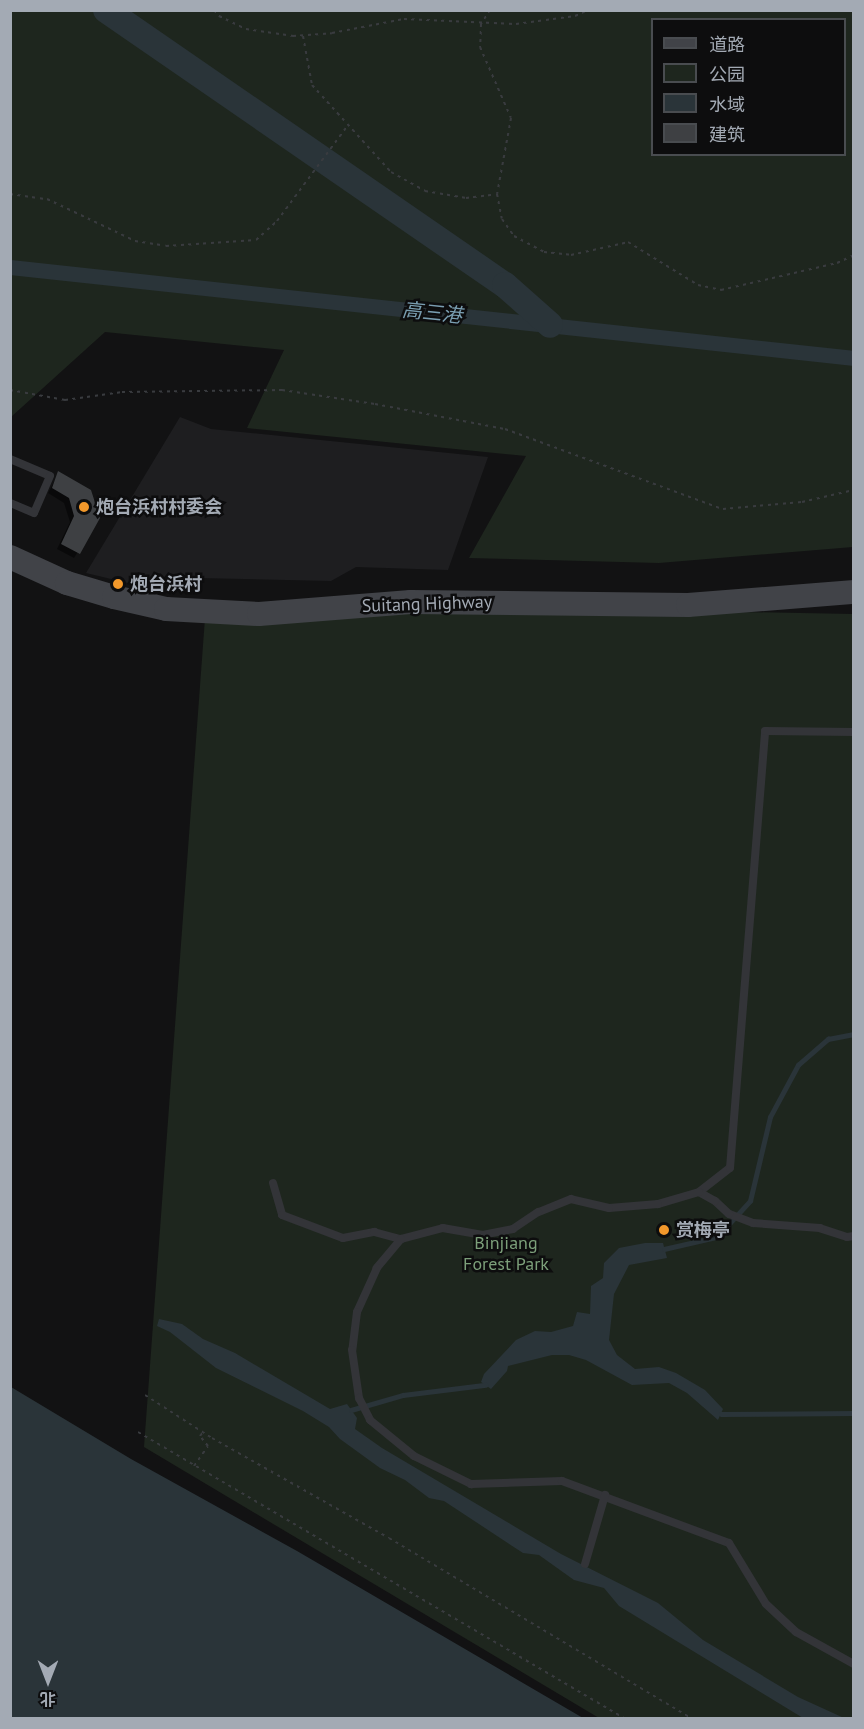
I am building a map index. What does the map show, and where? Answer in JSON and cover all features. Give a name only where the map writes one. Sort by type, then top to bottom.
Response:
[{"type":"street","name":"Suitang Highway","points":[[10,557],[67,583],[166,609],[260,614],[411,602],[688,605],[854,592]]},
{"type":"lane","points":[[10,459],[50,476],[34,513],[10,503]]},
{"type":"lane","points":[[273,1184],[282,1215],[343,1238],[374,1232],[401,1239],[443,1228],[483,1235],[513,1229],[538,1212],[571,1199],[609,1208],[658,1204],[699,1192],[730,1168],[765,731],[854,732]]},
{"type":"lane","points":[[699,1192],[715,1201],[729,1214],[753,1223],[820,1228],[847,1237],[854,1236]]},
{"type":"lane","points":[[401,1239],[377,1268],[357,1312],[352,1350],[359,1398],[370,1420],[414,1456],[471,1484],[562,1481],[605,1495],[729,1543],[766,1604],[796,1632],[854,1664]]},
{"type":"lane","points":[[585,1564],[605,1495]]},
{"type":"path","points":[[214,10],[219,16],[246,29],[303,35],[332,33],[404,20],[516,24],[575,16],[588,10]]},
{"type":"path","points":[[490,10],[481,24],[480,47],[511,118],[497,194],[502,219],[514,236],[544,252],[571,255],[628,242],[698,285],[721,290],[837,263],[854,255]]},
{"type":"path","points":[[303,35],[312,85],[390,172],[425,191],[466,198],[497,194]]},
{"type":"path","points":[[10,194],[47,199],[135,241],[166,246],[256,240],[278,221],[348,125]]},
{"type":"path","points":[[10,390],[65,400],[122,392],[282,390],[375,404],[505,429],[723,509],[802,502],[854,490]]},
{"type":"path","points":[[145,1395],[203,1432],[389,1538],[691,1719]]},
{"type":"path","points":[[138,1432],[624,1719]]},
{"type":"path","points":[[194,1466],[208,1446],[201,1436],[203,1432]]},
{"type":"shaded area","points":[[180,417],[211,429],[488,457],[448,570],[356,567],[331,581],[152,577],[153,589],[86,573]]},
{"type":"green space","points":[[11,10],[853,11],[853,547],[659,563],[469,558],[526,456],[247,428],[284,350],[105,332],[11,417]]},
{"type":"green space","name":"Binjiang Forest Park","points":[[350,605],[853,614],[853,1718],[599,1718],[144,1447],[205,618]]},
{"type":"water","points":[[645,1243],[663,1243],[667,1258],[629,1265],[614,1294],[609,1340],[617,1355],[635,1369],[659,1367],[676,1373],[705,1390],[723,1409],[718,1420],[687,1393],[669,1383],[632,1385],[586,1360],[569,1355],[552,1355],[508,1366],[507,1371],[491,1389],[481,1382],[484,1374],[516,1340],[535,1331],[551,1332],[573,1326],[577,1312],[590,1314],[591,1286],[603,1278],[604,1263],[619,1248]]},
{"type":"water","points":[[159,1319],[182,1324],[203,1339],[235,1353],[330,1409],[347,1404],[357,1418],[355,1429],[382,1448],[561,1554],[658,1603],[703,1640],[798,1697],[844,1718],[803,1718],[619,1606],[604,1588],[574,1580],[539,1555],[523,1553],[444,1501],[429,1498],[405,1480],[380,1468],[340,1439],[329,1427],[303,1411],[216,1368],[170,1332],[157,1326]]},
{"type":"water","points":[[11,1387],[131,1459],[297,1551],[583,1718],[11,1718]]},
{"type":"building","name":"炮台浜村村委会","points":[[58,471],[91,490],[100,518],[80,554],[61,544],[74,516],[69,498],[52,488]]},
{"type":"waterway","points":[[106,10],[505,285],[550,325]]},
{"type":"waterway","name":"高三港","points":[[10,267],[854,358]]},
{"type":"waterway","points":[[664,1249],[717,1237],[750,1201],[770,1117],[798,1065],[828,1039],[854,1034]]},
{"type":"waterway","points":[[351,1410],[403,1395],[485,1385]]},
{"type":"waterway","points":[[721,1414],[854,1413]]},
{"type":"place","name":"炮台浜村村委会","points":[[84,507]]},
{"type":"place","name":"炮台浜村","points":[[118,584]]},
{"type":"place","name":"赏梅亭","points":[[664,1230]]}]
